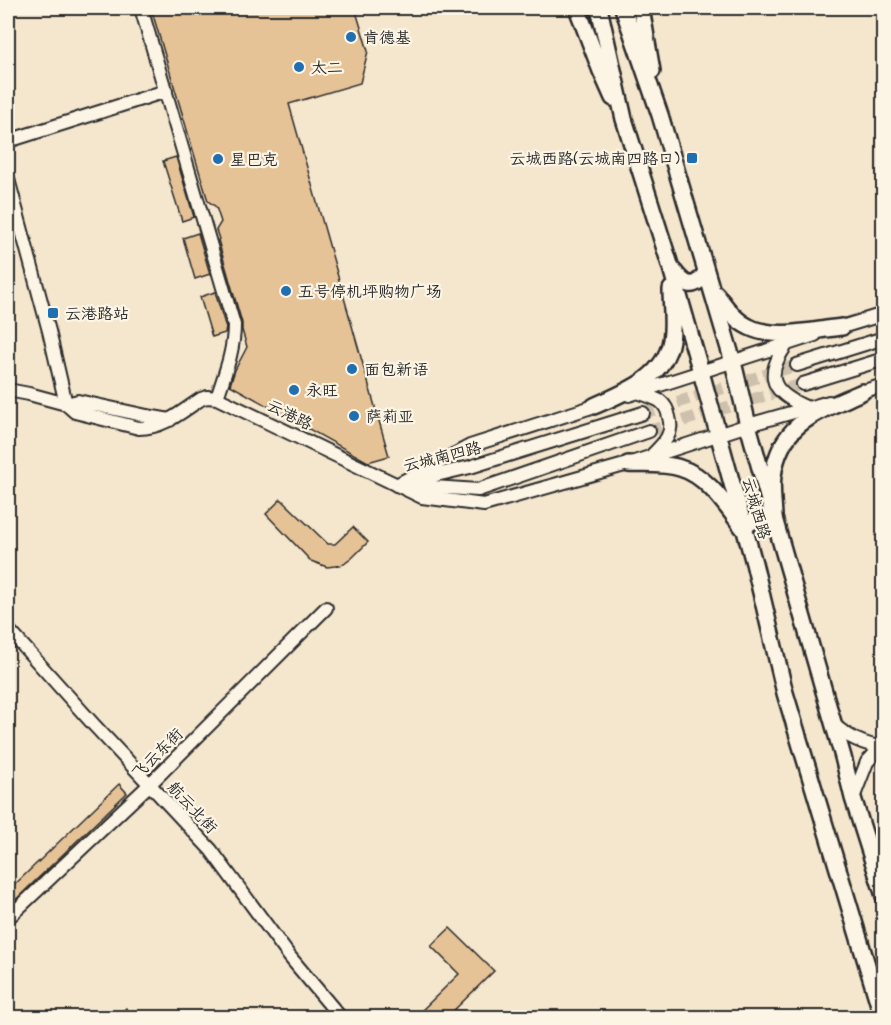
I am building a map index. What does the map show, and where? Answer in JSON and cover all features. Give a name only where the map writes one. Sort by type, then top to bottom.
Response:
[{"type":"main road","points":[[577,8],[607,86],[624,119]]},
{"type":"main road","name":"云城西路","points":[[599,8],[624,119],[701,372],[754,563],[785,693],[883,1017]]},
{"type":"main road","name":"云城西路","points":[[623,8],[660,115],[733,362],[748,425],[853,798],[884,896]]},
{"type":"main road","points":[[641,8],[660,115]]},
{"type":"main road","points":[[671,268],[683,282],[691,285],[697,283],[706,272],[715,292],[735,318],[748,327],[767,333],[842,327]]},
{"type":"main road","points":[[594,406],[641,384],[665,360],[672,338],[671,268]]},
{"type":"main road","points":[[628,464],[679,467],[691,472],[704,481],[743,528],[761,518],[774,518],[773,479],[777,456],[789,435],[806,419],[862,392]]},
{"type":"street","points":[[8,390],[66,404],[78,401],[170,420],[201,399],[217,398],[231,357],[234,325],[141,8]]},
{"type":"street","points":[[8,141],[166,91]]},
{"type":"street","points":[[8,179],[66,404]]},
{"type":"street","points":[[396,485],[470,446],[884,314]]},
{"type":"street","points":[[797,365],[884,338]]},
{"type":"street","points":[[787,344],[774,367],[774,378],[785,396],[808,408]]},
{"type":"street","points":[[803,384],[884,359]]},
{"type":"street","name":"云港路","points":[[217,398],[422,497],[484,505],[628,464],[718,434],[884,385]]},
{"type":"street","points":[[638,392],[662,403],[670,418],[670,434],[650,457]]},
{"type":"street","name":"云城南四路","points":[[396,485],[471,468],[643,413]]},
{"type":"street","name":"云城南四路","points":[[396,485],[478,490],[649,432]]},
{"type":"street","name":"飞云东街","points":[[8,918],[149,785],[326,608]]},
{"type":"street","name":"航云北街","points":[[8,629],[211,850],[290,957],[341,1017]]},
{"type":"street","points":[[833,724],[843,733],[868,744],[882,747]]},
{"type":"street","points":[[853,798],[867,762],[882,747]]},
{"type":"building","name":"五号停机坪购物广场","points":[[151,8],[355,8],[368,51],[360,83],[289,104],[389,456],[368,462],[230,385],[247,347],[218,240],[216,230],[221,222],[216,207],[208,201]]},
{"type":"building","points":[[176,157],[194,217],[182,221],[163,161]]},
{"type":"building","points":[[198,233],[210,274],[195,279],[183,238]]},
{"type":"building","points":[[215,292],[226,328],[225,333],[212,337],[200,297]]},
{"type":"building","points":[[281,499],[328,544],[335,544],[353,527],[368,542],[344,564],[327,567],[311,561],[266,514]]},
{"type":"building","points":[[119,784],[127,793],[8,907],[8,891]]},
{"type":"building","points":[[450,928],[494,971],[447,1017],[415,1017],[459,974],[431,946]]},
{"type":"building","points":[[126,1008],[135,1017],[116,1017]]},
{"type":"tunnel","points":[[643,413],[797,365]]},
{"type":"tunnel","points":[[649,431],[803,384]]},
{"type":"place","name":"肯德基","points":[[351,37]]},
{"type":"place","name":"太二","points":[[299,67]]},
{"type":"place","name":"云城西路(云城南四路口)","points":[[692,158]]},
{"type":"place","name":"星巴克","points":[[218,159]]},
{"type":"place","name":"五号停机坪购物广场","points":[[286,291]]},
{"type":"place","name":"云港路站","points":[[53,313]]},
{"type":"place","name":"面包新语","points":[[352,369]]},
{"type":"place","name":"永旺","points":[[294,390]]},
{"type":"place","name":"萨莉亚","points":[[354,416]]}]
